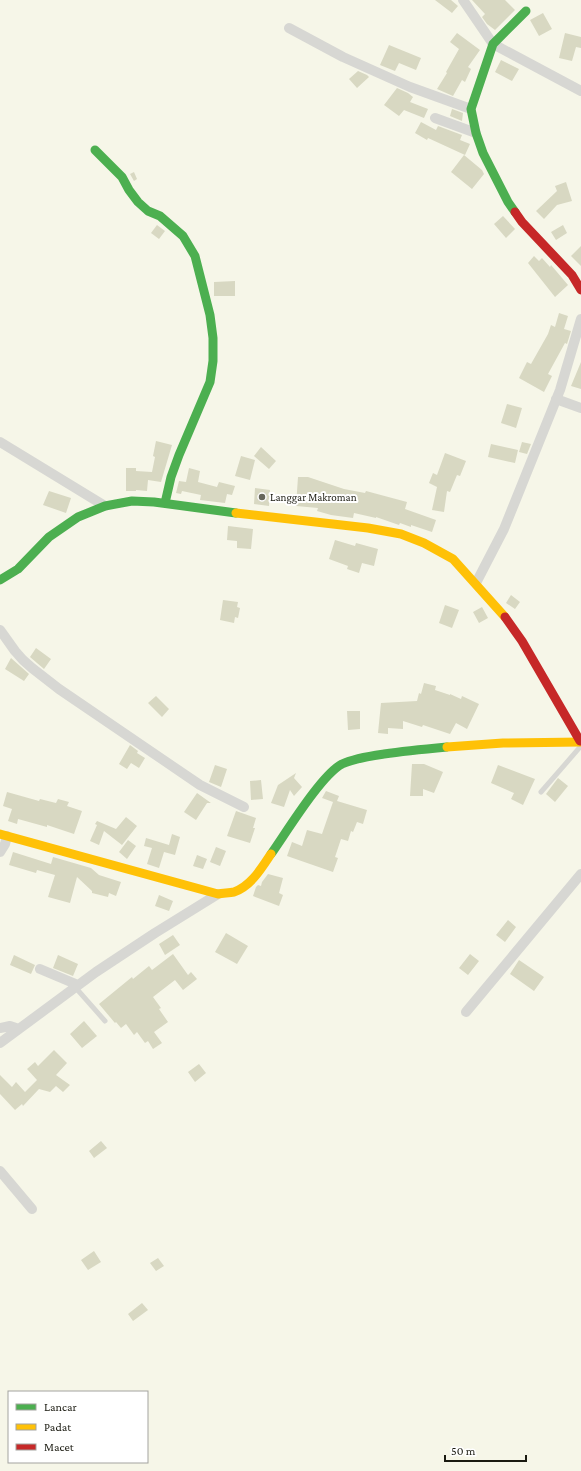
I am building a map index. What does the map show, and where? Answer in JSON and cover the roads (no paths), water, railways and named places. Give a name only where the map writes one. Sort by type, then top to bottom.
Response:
[{"type":"street","points":[[463,0],[493,44],[581,91]]},
{"type":"street","points":[[526,11],[493,44],[471,109],[476,133],[483,153],[508,202],[522,222],[572,275],[581,290]]},
{"type":"street","points":[[289,28],[343,57],[410,87],[471,109]]},
{"type":"street","points":[[435,118],[476,133]]},
{"type":"street","points":[[95,150],[122,177],[138,202],[148,211],[160,216],[183,236],[194,256],[210,315],[213,338],[213,360],[210,382],[179,455],[171,477],[165,503]]},
{"type":"street","points":[[476,583],[504,529],[556,399],[581,319]]},
{"type":"street","points":[[556,399],[581,408]]},
{"type":"street","points":[[0,442],[106,506]]},
{"type":"street","points":[[0,580],[18,569],[49,537],[78,517],[106,506],[132,501],[165,503],[368,528],[400,534],[424,542],[453,559],[504,615],[522,641],[581,743]]},
{"type":"street","points":[[0,630],[14,651],[59,689],[200,785],[244,807]]},
{"type":"street","points":[[0,852],[5,844],[3,835],[218,894],[233,892],[256,876],[314,792],[330,773],[342,764],[363,757],[407,751],[502,743],[581,743]]},
{"type":"street","points":[[466,1012],[581,874]]},
{"type":"street","points":[[0,1043],[77,986],[218,894]]},
{"type":"street","points":[[40,969],[77,986]]},
{"type":"street","points":[[0,1028],[10,1026],[19,1029]]},
{"type":"street","points":[[0,1171],[32,1209]]},
{"type":"lane","points":[[541,792],[581,743]]},
{"type":"lane","points":[[77,986],[105,1021]]},
{"type":"place","name":"Langgar Makroman","points":[[262,497]]}]
